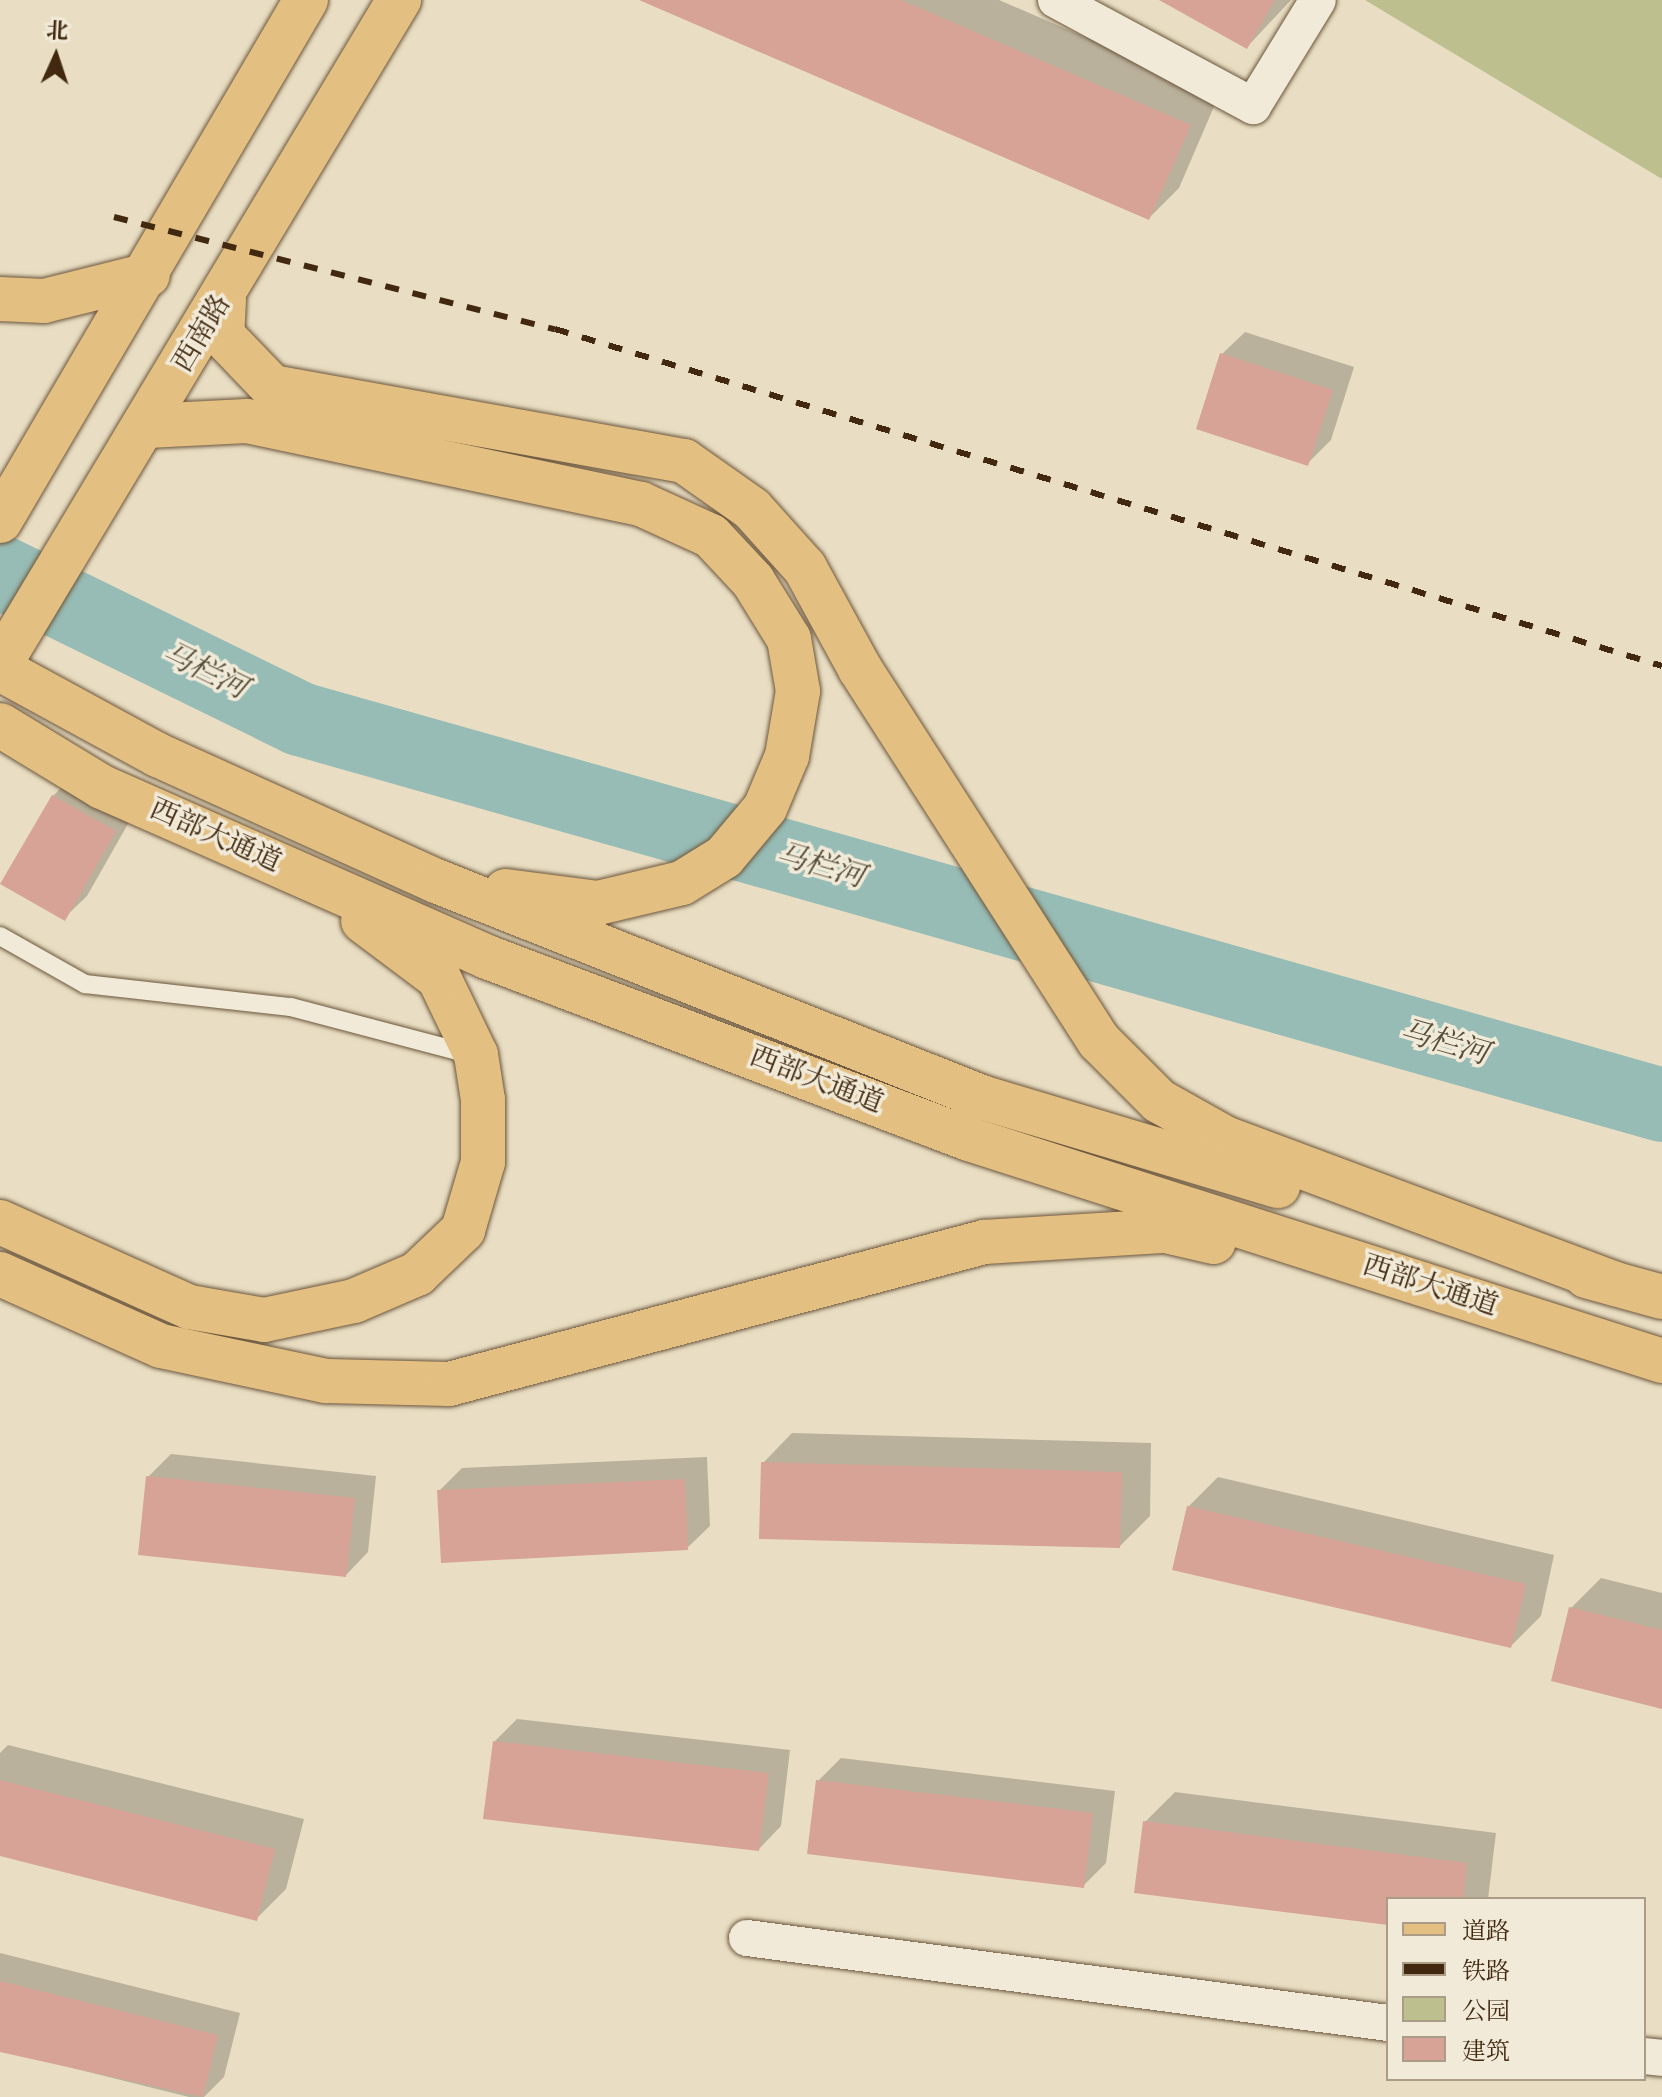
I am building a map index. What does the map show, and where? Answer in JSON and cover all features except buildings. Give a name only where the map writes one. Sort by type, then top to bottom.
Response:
[{"type":"main road","points":[[0,521],[148,275],[306,0]]},
{"type":"main road","name":"西南路","points":[[0,666],[224,300],[399,0]]},
{"type":"main road","points":[[0,299],[44,301],[148,275]]},
{"type":"main road","points":[[224,300],[222,335],[272,387],[584,440],[684,461],[752,509],[805,568],[860,669],[1099,1041],[1159,1101],[1225,1138],[1615,1284]]},
{"type":"main road","points":[[140,437],[247,421],[641,504],[684,519],[732,556],[789,639],[798,691],[787,756],[765,808],[724,857],[682,883],[598,903],[436,881]]},
{"type":"main road","name":"西部大通道","points":[[0,666],[158,755],[436,881],[984,1098],[1662,1297]]},
{"type":"main road","name":"西部大通道","points":[[0,725],[102,787],[487,957],[969,1139],[1662,1361]]},
{"type":"main road","points":[[0,744],[102,787]]},
{"type":"main road","points":[[0,1222],[189,1307],[264,1320],[354,1301],[417,1274],[463,1230],[483,1162],[476,1055],[439,978],[282,867]]},
{"type":"main road","points":[[0,1274],[161,1346],[326,1381],[449,1384],[800,1285],[984,1242],[1166,1231],[1662,1361]]},
{"type":"street","points":[[1056,0],[1253,106],[1318,0]]},
{"type":"street","points":[[747,1938],[1386,2023]]},
{"type":"lane","points":[[0,936],[85,984],[291,1007],[476,1055]]},
{"type":"green space","points":[[1365,0],[1662,0],[1662,179]]},
{"type":"waterway","name":"马栏河","points":[[0,572],[300,719],[1662,1105]]},
{"type":"railway","points":[[114,217],[555,329],[1662,666]]}]
